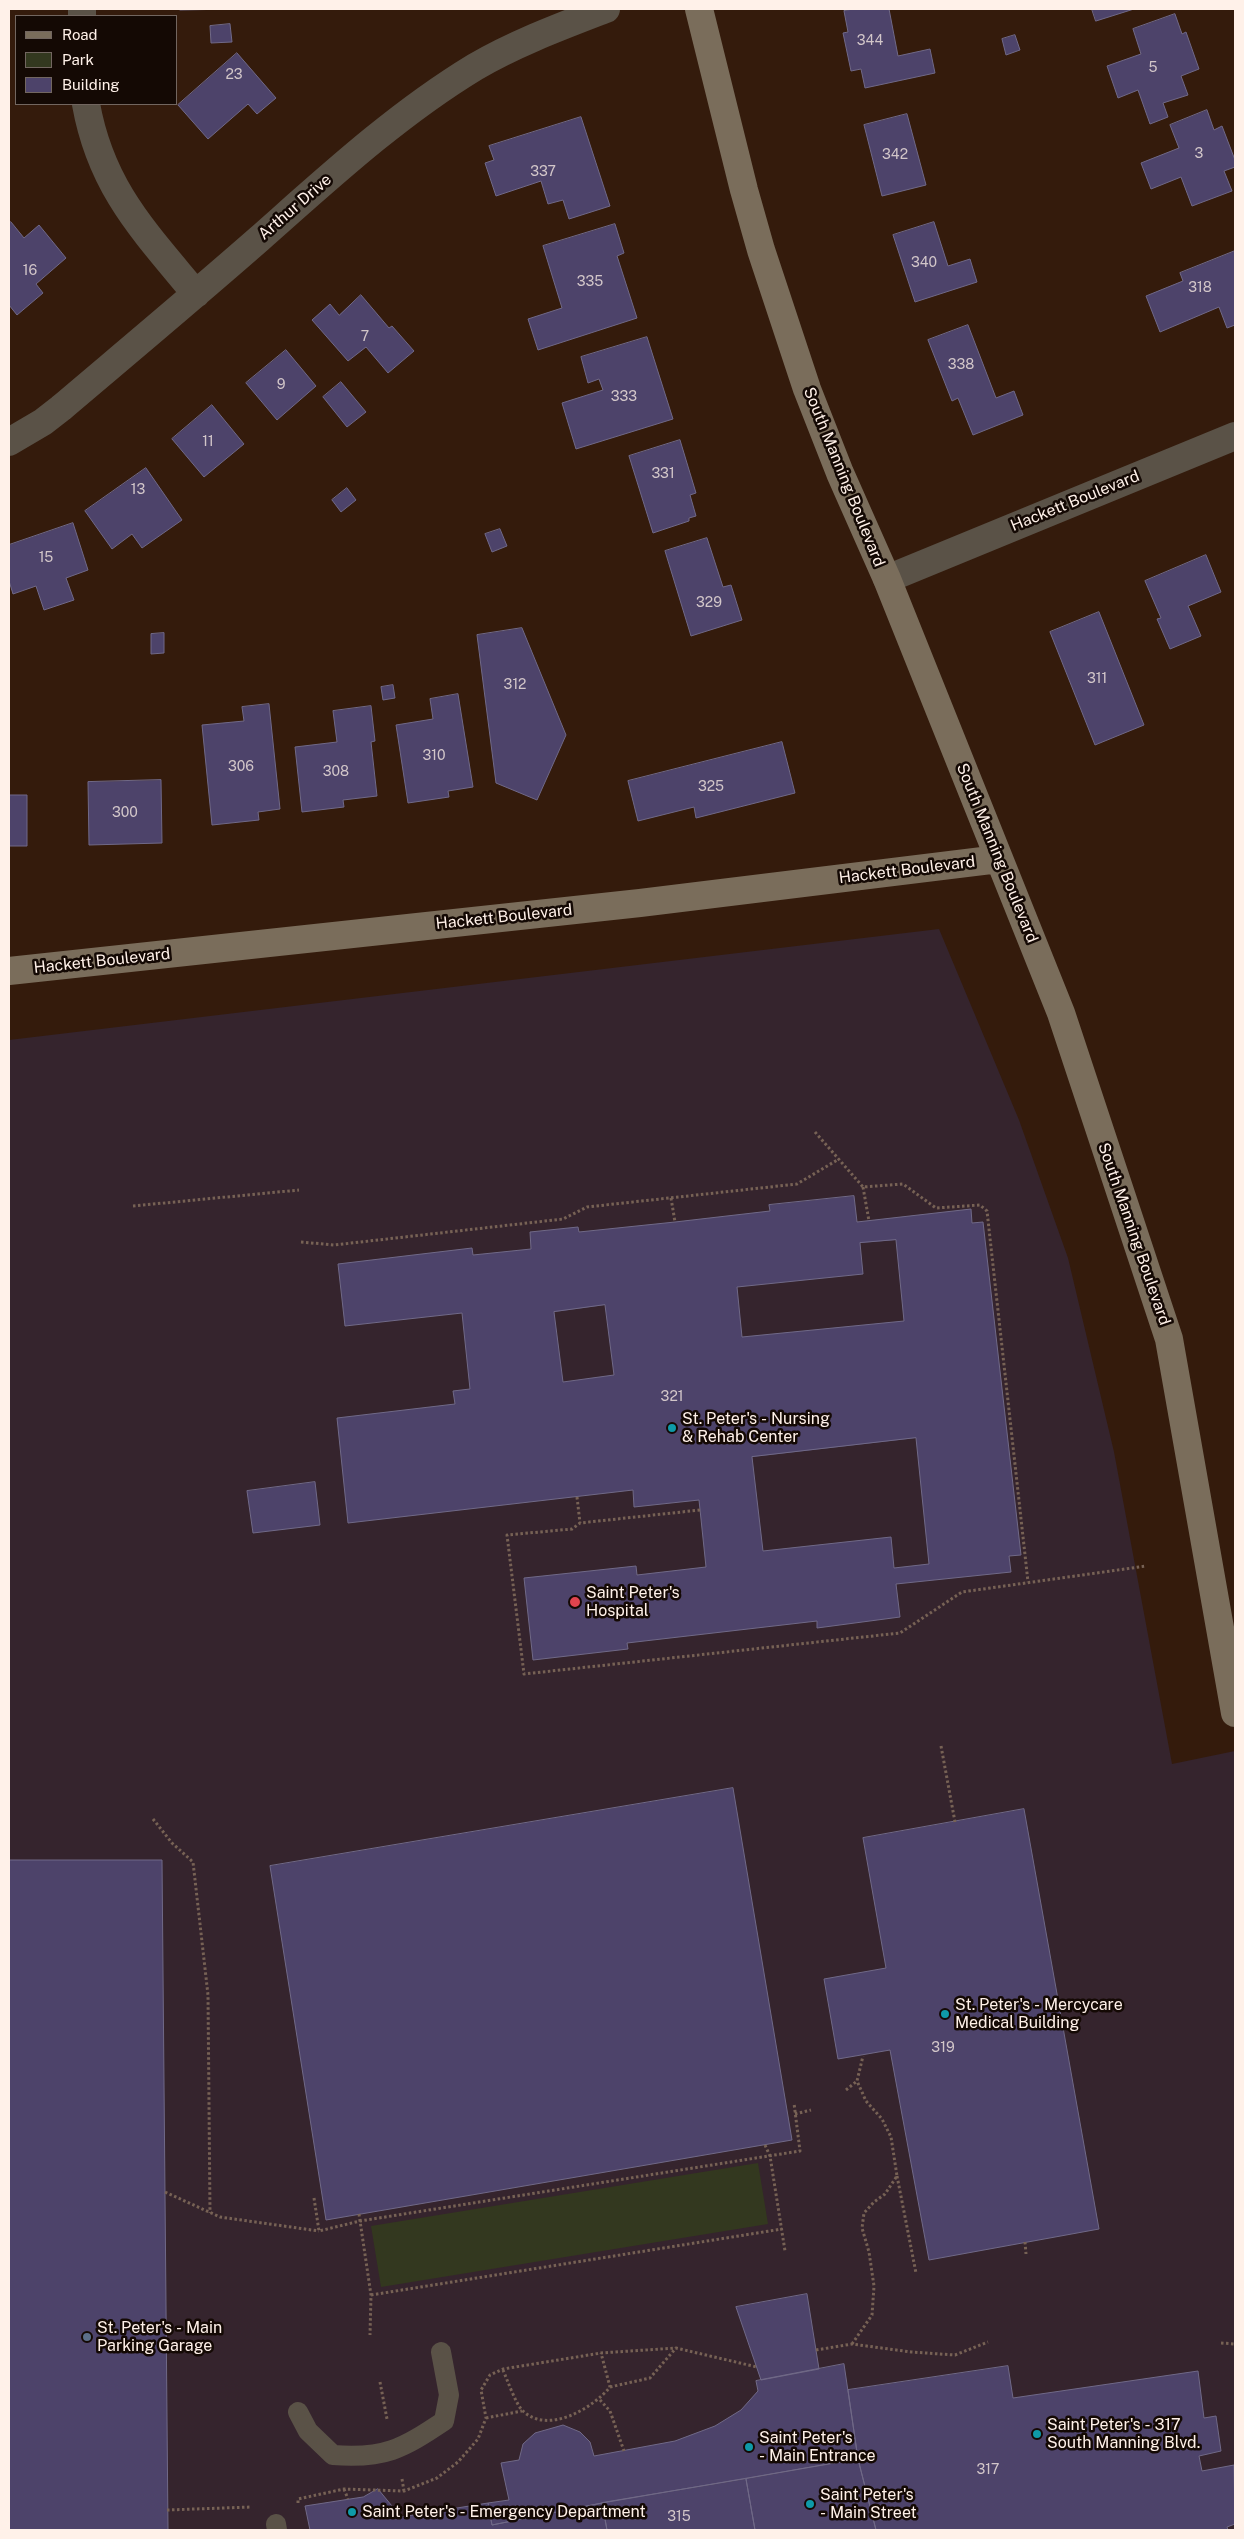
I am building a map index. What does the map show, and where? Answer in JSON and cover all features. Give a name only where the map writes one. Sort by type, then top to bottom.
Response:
[{"type":"street","name":"Arthur Drive","points":[[9,442],[43,422],[61,408],[196,294],[353,156],[406,113],[477,66],[520,45],[606,9]]},
{"type":"street","name":"South Manning Boulevard","points":[[700,9],[744,190],[807,389],[840,473],[887,579],[1061,1013],[1169,1339],[1235,1713]]},
{"type":"street","points":[[86,105],[95,145],[115,190],[128,212],[196,294]]},
{"type":"street","name":"Hackett Boulevard","points":[[887,579],[1235,436]]},
{"type":"street","name":"Hackett Boulevard","points":[[9,971],[640,903],[1000,859]]},
{"type":"lane","points":[[298,2412],[308,2430],[333,2455],[363,2457],[394,2451],[408,2445],[444,2421],[449,2395],[440,2352]]},
{"type":"path","points":[[815,1132],[863,1187],[869,1221]]},
{"type":"path","points":[[301,1242],[334,1245],[563,1219],[587,1207],[797,1184],[839,1159]]},
{"type":"path","points":[[863,1187],[903,1184],[936,1208],[980,1204],[987,1211],[1028,1582]]},
{"type":"path","points":[[133,1206],[299,1190]]},
{"type":"path","points":[[671,1198],[675,1222]]},
{"type":"path","points":[[577,1496],[580,1523]]},
{"type":"path","points":[[700,1510],[580,1523],[572,1528],[507,1535],[524,1674],[900,1633],[962,1592],[1146,1566]]},
{"type":"path","points":[[941,1746],[955,1822]]},
{"type":"path","points":[[153,1819],[172,1844],[192,1862],[208,1995],[210,2213]]},
{"type":"path","points":[[846,2090],[857,2081],[863,2056]]},
{"type":"path","points":[[857,2081],[866,2101],[882,2119],[891,2137],[896,2176],[916,2273]]},
{"type":"path","points":[[165,2192],[220,2217],[319,2231],[360,2221],[800,2151],[794,2103]]},
{"type":"path","points":[[795,2114],[810,2110]]},
{"type":"path","points":[[765,2145],[770,2156],[785,2251]]},
{"type":"path","points":[[852,2344],[872,2314],[874,2286],[869,2252],[862,2228],[864,2213],[885,2194],[896,2176]]},
{"type":"path","points":[[314,2198],[319,2231]]},
{"type":"path","points":[[360,2214],[371,2295],[370,2334]]},
{"type":"path","points":[[371,2295],[782,2229]]},
{"type":"path","points":[[1025,2242],[1026,2254]]},
{"type":"path","points":[[816,2350],[852,2344],[911,2352],[955,2355],[988,2342]]},
{"type":"path","points":[[1221,2343],[1235,2344]]},
{"type":"path","points":[[503,2369],[522,2411],[542,2422],[570,2416],[600,2400],[610,2387],[650,2378],[676,2348]]},
{"type":"path","points":[[290,2501],[344,2489],[404,2491],[437,2478],[458,2462],[478,2439],[486,2418],[481,2390],[490,2374],[503,2369],[601,2353],[676,2348],[752,2368],[757,2367]]},
{"type":"path","points":[[601,2353],[610,2387]]},
{"type":"path","points":[[380,2382],[387,2420]]},
{"type":"path","points":[[600,2400],[610,2411],[624,2450]]},
{"type":"path","points":[[486,2418],[522,2411]]},
{"type":"path","points":[[344,2489],[348,2499]]},
{"type":"path","points":[[298,2499],[298,2507]]},
{"type":"path","points":[[167,2510],[255,2507]]},
{"type":"shaded area","name":"Saint Peter's Hospital","points":[[939,929],[1019,1120],[1068,1258],[1114,1452],[1172,1764],[1235,1751],[1235,2530],[9,2530],[9,1040]]},
{"type":"green space","points":[[758,2163],[768,2224],[381,2287],[371,2226]]},
{"type":"building","points":[[180,9],[234,9],[180,10]]},
{"type":"building","points":[[853,9],[889,9],[898,56],[930,49],[935,73],[865,88],[861,69],[851,71],[843,33],[848,32],[844,11]]},
{"type":"building","points":[[1092,9],[1134,9],[1096,21]]},
{"type":"building","points":[[1175,14],[1182,34],[1186,32],[1199,69],[1181,76],[1188,95],[1163,103],[1168,117],[1150,124],[1138,90],[1118,98],[1107,66],[1141,54],[1133,29]]},
{"type":"building","points":[[230,24],[232,42],[211,43],[210,26]]},
{"type":"building","points":[[1015,35],[1020,50],[1006,55],[1002,39]]},
{"type":"building","points":[[237,53],[276,98],[257,114],[248,104],[208,139],[178,105]]},
{"type":"building","points":[[1207,110],[1214,130],[1222,126],[1235,160],[1235,167],[1224,171],[1232,191],[1192,206],[1181,177],[1151,189],[1141,163],[1179,148],[1170,125]]},
{"type":"building","points":[[907,114],[926,185],[882,196],[864,125]]},
{"type":"building","points":[[581,117],[610,206],[569,219],[563,200],[548,204],[541,181],[496,196],[485,163],[494,160],[489,146]]},
{"type":"building","points":[[11,222],[24,238],[39,225],[66,258],[36,284],[43,293],[17,315],[9,305],[9,223]]},
{"type":"building","points":[[934,222],[948,266],[970,259],[977,282],[915,302],[893,235]]},
{"type":"building","points":[[615,224],[624,253],[617,256],[637,318],[538,350],[528,319],[562,308],[543,246]]},
{"type":"building","points":[[1235,251],[1235,325],[1227,328],[1219,307],[1160,332],[1146,296],[1183,281],[1180,273]]},
{"type":"building","points":[[361,295],[389,328],[392,326],[414,351],[388,373],[366,347],[348,361],[312,320],[330,304],[339,315]]},
{"type":"building","points":[[968,325],[996,398],[1014,391],[1023,415],[973,435],[958,398],[952,401],[928,340]]},
{"type":"building","points":[[647,337],[673,419],[576,449],[562,403],[603,390],[599,379],[588,383],[581,357]]},
{"type":"building","points":[[286,350],[316,386],[277,420],[246,383]]},
{"type":"building","points":[[341,382],[366,412],[347,427],[323,397]]},
{"type":"building","points":[[212,405],[244,444],[204,477],[172,439]]},
{"type":"building","points":[[680,440],[696,493],[690,495],[696,516],[689,518],[689,521],[653,533],[629,456]]},
{"type":"building","points":[[146,468],[182,520],[142,548],[132,534],[112,549],[85,511]]},
{"type":"building","points":[[347,488],[356,500],[341,512],[332,500]]},
{"type":"building","points":[[73,523],[88,570],[66,578],[74,600],[44,610],[36,586],[13,594],[9,581],[9,545]]},
{"type":"building","points":[[500,529],[507,546],[492,552],[485,534]]},
{"type":"building","points":[[707,538],[723,587],[731,585],[742,620],[691,636],[665,551]]},
{"type":"building","points":[[1206,555],[1221,592],[1188,606],[1201,636],[1170,649],[1157,619],[1161,618],[1145,581]]},
{"type":"building","points":[[1099,612],[1144,725],[1095,745],[1050,632]]},
{"type":"building","points":[[522,628],[566,735],[537,800],[496,783],[477,635]]},
{"type":"building","points":[[164,633],[164,653],[151,654],[151,634]]},
{"type":"building","points":[[393,685],[395,698],[383,700],[381,687]]},
{"type":"building","points":[[458,694],[473,787],[448,791],[449,797],[408,803],[396,725],[433,719],[430,699]]},
{"type":"building","points":[[269,704],[280,809],[258,812],[259,820],[212,825],[202,725],[244,721],[242,707]]},
{"type":"building","points":[[371,706],[375,741],[371,742],[377,796],[343,800],[344,807],[302,812],[295,747],[337,742],[333,711]]},
{"type":"building","points":[[782,742],[795,793],[696,818],[694,807],[638,821],[628,781]]},
{"type":"building","points":[[161,780],[162,843],[89,845],[88,782]]},
{"type":"building","points":[[9,795],[27,795],[27,846],[9,846]]},
{"type":"building","name":"St. Peter's - Nursing & Rehab Center","points":[[854,1196],[857,1222],[971,1209],[972,1223],[983,1222],[1021,1555],[1009,1556],[1011,1572],[896,1584],[900,1617],[817,1628],[817,1621],[627,1643],[628,1649],[533,1660],[524,1578],[636,1566],[637,1575],[706,1567],[699,1500],[634,1507],[633,1490],[348,1523],[337,1418],[455,1404],[453,1391],[470,1389],[462,1313],[345,1326],[338,1264],[472,1248],[473,1255],[531,1249],[530,1232],[578,1227],[579,1232],[675,1222],[770,1211],[769,1205]],"holes":[[[896,1240],[904,1321],[742,1337],[737,1287],[863,1274],[860,1243]],[[605,1305],[614,1375],[563,1382],[554,1312]],[[916,1438],[929,1564],[894,1568],[891,1537],[763,1551],[752,1457]]]},
{"type":"building","points":[[315,1482],[320,1525],[253,1533],[247,1491]]},
{"type":"building","points":[[733,1788],[792,2140],[326,2220],[270,1866]]},
{"type":"building","name":"St. Peter's - Mercycare Medical Building","points":[[1024,1809],[1099,2229],[929,2260],[890,2050],[838,2059],[824,1979],[886,1968],[863,1838]]},
{"type":"building","name":"St. Peter's - Main Parking Garage","points":[[9,1860],[162,1860],[168,2530],[9,2530]]},
{"type":"building","points":[[807,2294],[819,2369],[761,2380],[736,2307]]},
{"type":"building","name":"Saint Peter's - Main Entrance","points":[[844,2364],[858,2459],[602,2503],[492,2525],[488,2503],[509,2500],[501,2463],[519,2460],[523,2444],[535,2433],[563,2425],[580,2432],[590,2442],[594,2456],[675,2441],[715,2426],[741,2410],[758,2391],[756,2381]]},
{"type":"building","name":"Saint Peter's - 317 South Manning Blvd.","points":[[1008,2366],[1013,2398],[1198,2371],[1204,2418],[1216,2416],[1221,2451],[1199,2456],[1202,2471],[1234,2465],[1235,2524],[1227,2527],[1228,2530],[876,2530],[858,2459],[848,2390]]},
{"type":"building","name":"Saint Peter's - Main Street","points":[[858,2459],[876,2530],[755,2530],[746,2479]]},
{"type":"building","points":[[746,2479],[755,2530],[607,2530],[602,2503]]},
{"type":"building","name":"Saint Peter's - Emergency Department","points":[[378,2489],[401,2517],[488,2503],[492,2525],[602,2503],[607,2530],[310,2530],[305,2506],[363,2497]]},
{"type":"place","name":"St. Peter's - Nursing & Rehab Center","points":[[672,1428]]},
{"type":"place","name":"Saint Peter's Hospital","points":[[575,1602]]},
{"type":"place","name":"St. Peter's - Mercycare Medical Building","points":[[945,2014]]},
{"type":"place","name":"St. Peter's - Main Parking Garage","points":[[87,2337]]},
{"type":"place","name":"Saint Peter's - 317 South Manning Blvd.","points":[[1037,2434]]},
{"type":"place","name":"Saint Peter's - Main Entrance","points":[[749,2447]]},
{"type":"place","name":"Saint Peter's - Main Street","points":[[810,2504]]},
{"type":"place","name":"Saint Peter's - Emergency Department","points":[[352,2512]]}]
